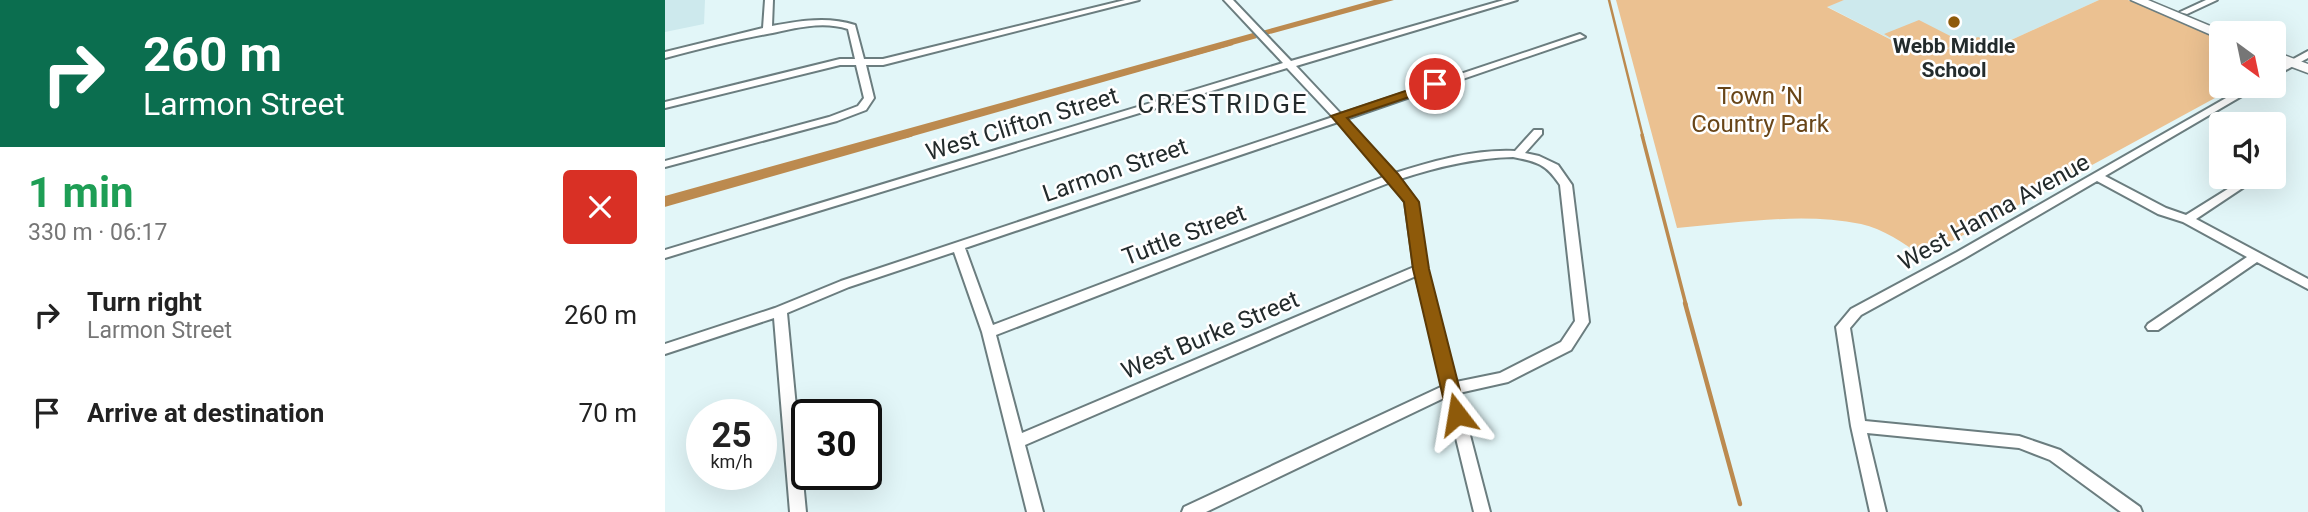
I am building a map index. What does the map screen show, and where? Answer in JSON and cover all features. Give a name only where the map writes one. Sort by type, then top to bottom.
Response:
[{"type":"main road","points":[[2137,0],[2209,29]]},
{"type":"main road","points":[[2154,0],[2209,22]]},
{"type":"main road","points":[[2286,54],[2303,61]]},
{"type":"street","points":[[768,31],[769,0]]},
{"type":"street","points":[[665,106],[840,62],[883,62],[1135,0]]},
{"type":"street","points":[[1228,0],[1338,116],[1393,177],[1411,202],[1421,269],[1482,512]]},
{"type":"street","name":"West Clifton Street","points":[[665,254],[1288,65],[1513,0]]},
{"type":"street","points":[[2184,12],[2213,0]]},
{"type":"street","points":[[665,55],[808,22],[845,22],[852,27],[869,98],[862,108],[832,120],[665,164]]},
{"type":"street","name":"Larmon Street","points":[[665,349],[780,311],[845,284],[1338,116],[1580,37]]},
{"type":"street","points":[[2286,68],[2303,61]]},
{"type":"street","name":"West Hanna Avenue","points":[[1878,512],[1858,426],[1843,327],[1856,312],[2233,98]]},
{"type":"street","points":[[1191,512],[1450,389],[1503,378],[1566,346],[1583,322],[1566,185],[1562,175],[1552,165],[1519,153],[1538,132]]},
{"type":"street","name":"Tuttle Street","points":[[989,332],[1393,177],[1454,161],[1519,153]]},
{"type":"street","points":[[2103,174],[2162,211],[2187,219],[2308,285]]},
{"type":"street","points":[[2187,219],[2235,189]]},
{"type":"street","points":[[958,246],[989,332],[1035,512]]},
{"type":"street","points":[[2153,327],[2256,257]]},
{"type":"street","name":"West Burke Street","points":[[1017,442],[1421,269]]},
{"type":"street","points":[[780,311],[798,512]]},
{"type":"street","points":[[1858,426],[2019,442],[2055,454],[2134,512]]},
{"type":"shaded area","points":[[665,0],[705,0],[704,24],[665,32]]},
{"type":"shaded area","points":[[1374,0],[1394,0],[1266,35],[1262,31]]},
{"type":"shaded area","name":"Webb Middle School","points":[[1844,0],[2099,0],[1998,46],[1927,58],[1826,6]]},
{"type":"shaded area","points":[[1253,33],[1257,38],[665,204],[665,196]]},
{"type":"green space","name":"Town ’N Country Park","points":[[1616,0],[1844,0],[1827,7],[1913,51],[1884,34],[1919,20],[1962,42],[1934,54],[1978,37],[1998,46],[2099,0],[2128,0],[2209,34],[2209,98],[2215,98],[1923,257],[1878,229],[1839,221],[1769,220],[1677,228]]},
{"type":"waterway","points":[[1609,0],[1643,137]]},
{"type":"waterway","points":[[905,137],[1232,44]]},
{"type":"waterway","points":[[665,205],[911,135]]},
{"type":"waterway","points":[[1642,135],[1686,305]]},
{"type":"waterway","points":[[1685,303],[1740,504]]},
{"type":"place","name":"Webb Middle School","points":[[1954,22]]},
{"type":"district","name":"CRESTRIDGE","points":[[1223,104]]},
{"type":"route","points":[[1435,84],[1338,116],[1393,177],[1411,202],[1421,269],[1457,414]]}]
